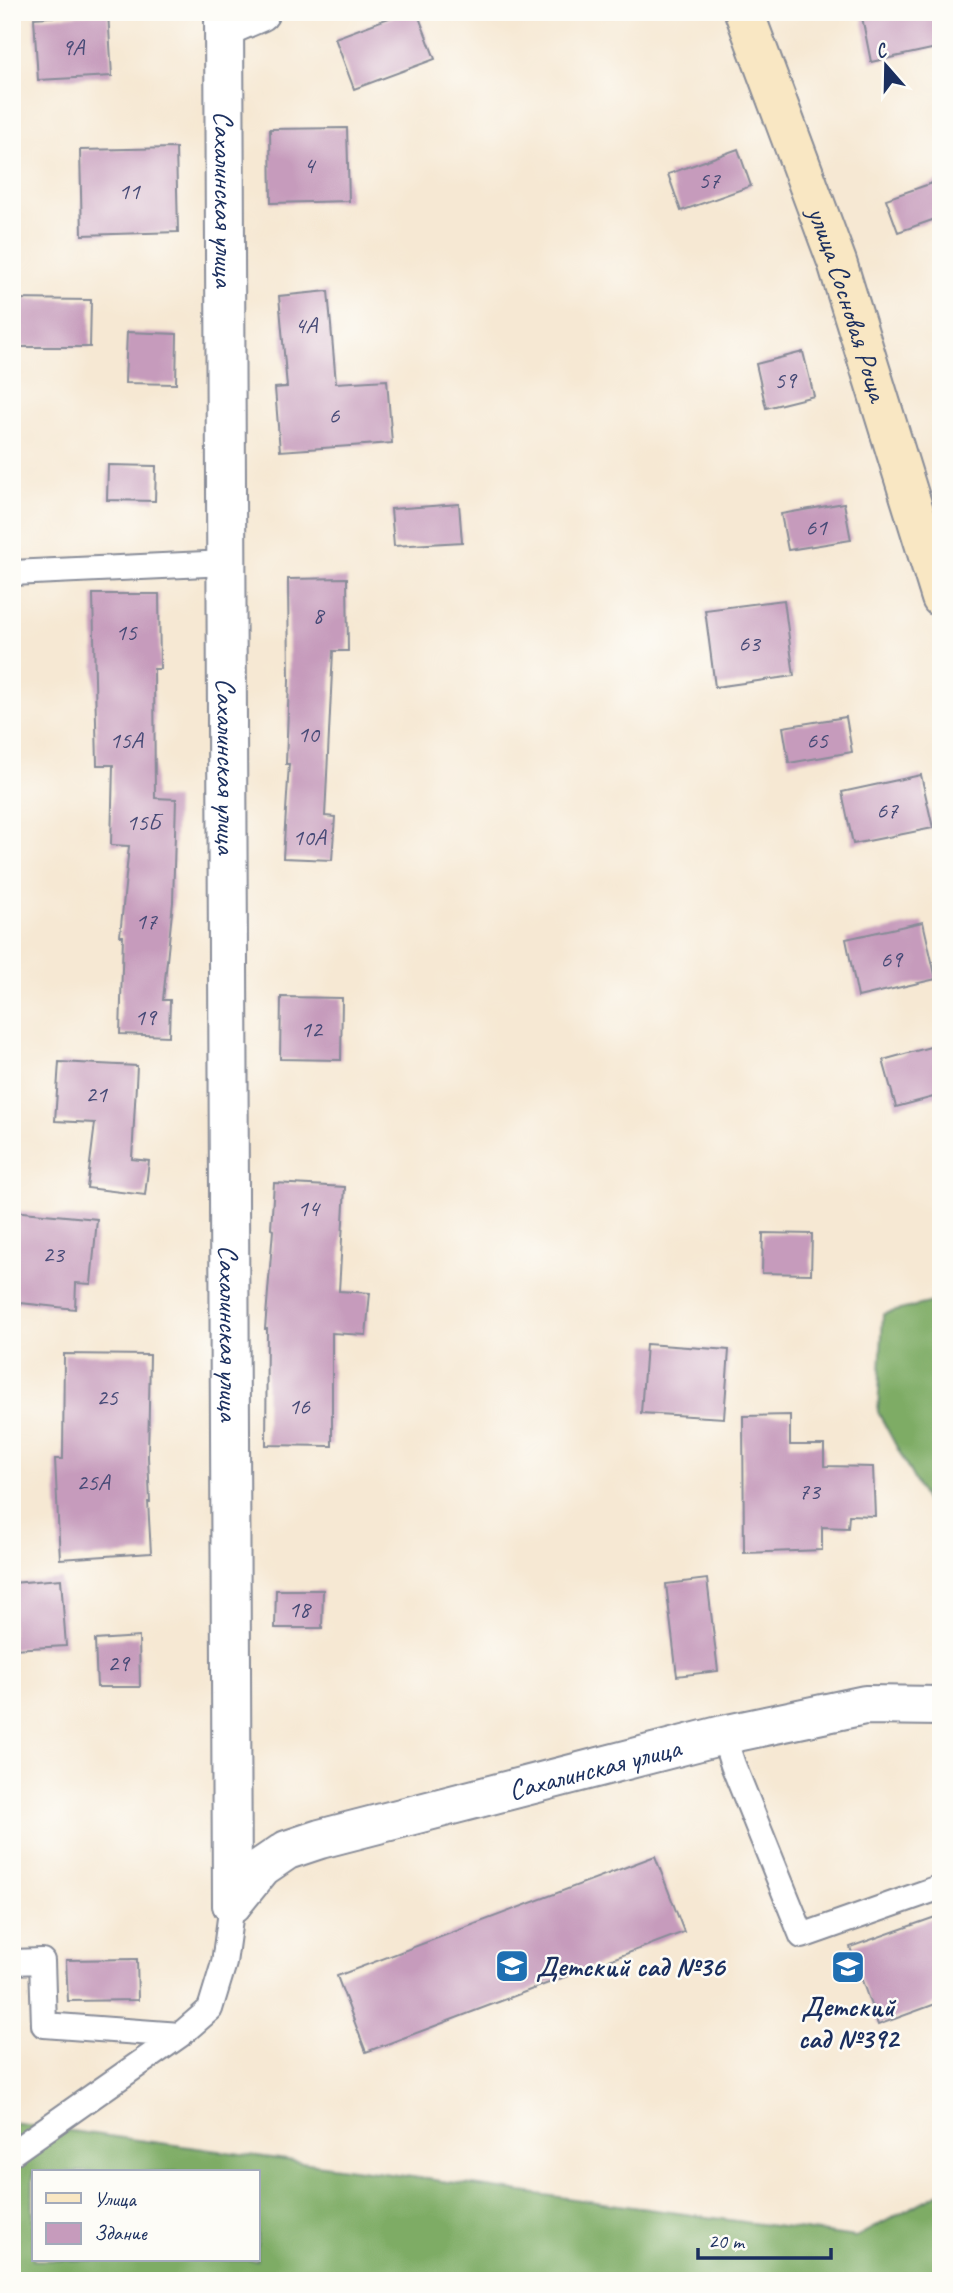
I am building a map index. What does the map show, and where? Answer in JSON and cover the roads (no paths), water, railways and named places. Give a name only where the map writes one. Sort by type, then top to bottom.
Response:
[{"type":"main road","name":"улица Сосновая Роща","points":[[744,12],[838,262],[941,598]]},
{"type":"street","points":[[224,20],[260,12]]},
{"type":"street","name":"Сахалинская улица","points":[[224,20],[232,1904]]},
{"type":"street","name":"Сахалинская улица","points":[[232,1904],[262,1867],[288,1850],[320,1839],[723,1735],[865,1705],[941,1706]]},
{"type":"lane","points":[[12,573],[227,563]]},
{"type":"lane","points":[[723,1735],[802,1936],[941,1887]]},
{"type":"lane","points":[[12,2153],[180,2035],[210,2009],[225,1963],[232,1904]]},
{"type":"lane","points":[[12,1962],[42,1961],[44,2025],[180,2035]]},
{"type":"place","name":"Детский сад №36","points":[[512,1966]]},
{"type":"place","name":"Детский сад №392","points":[[848,1967]]}]
